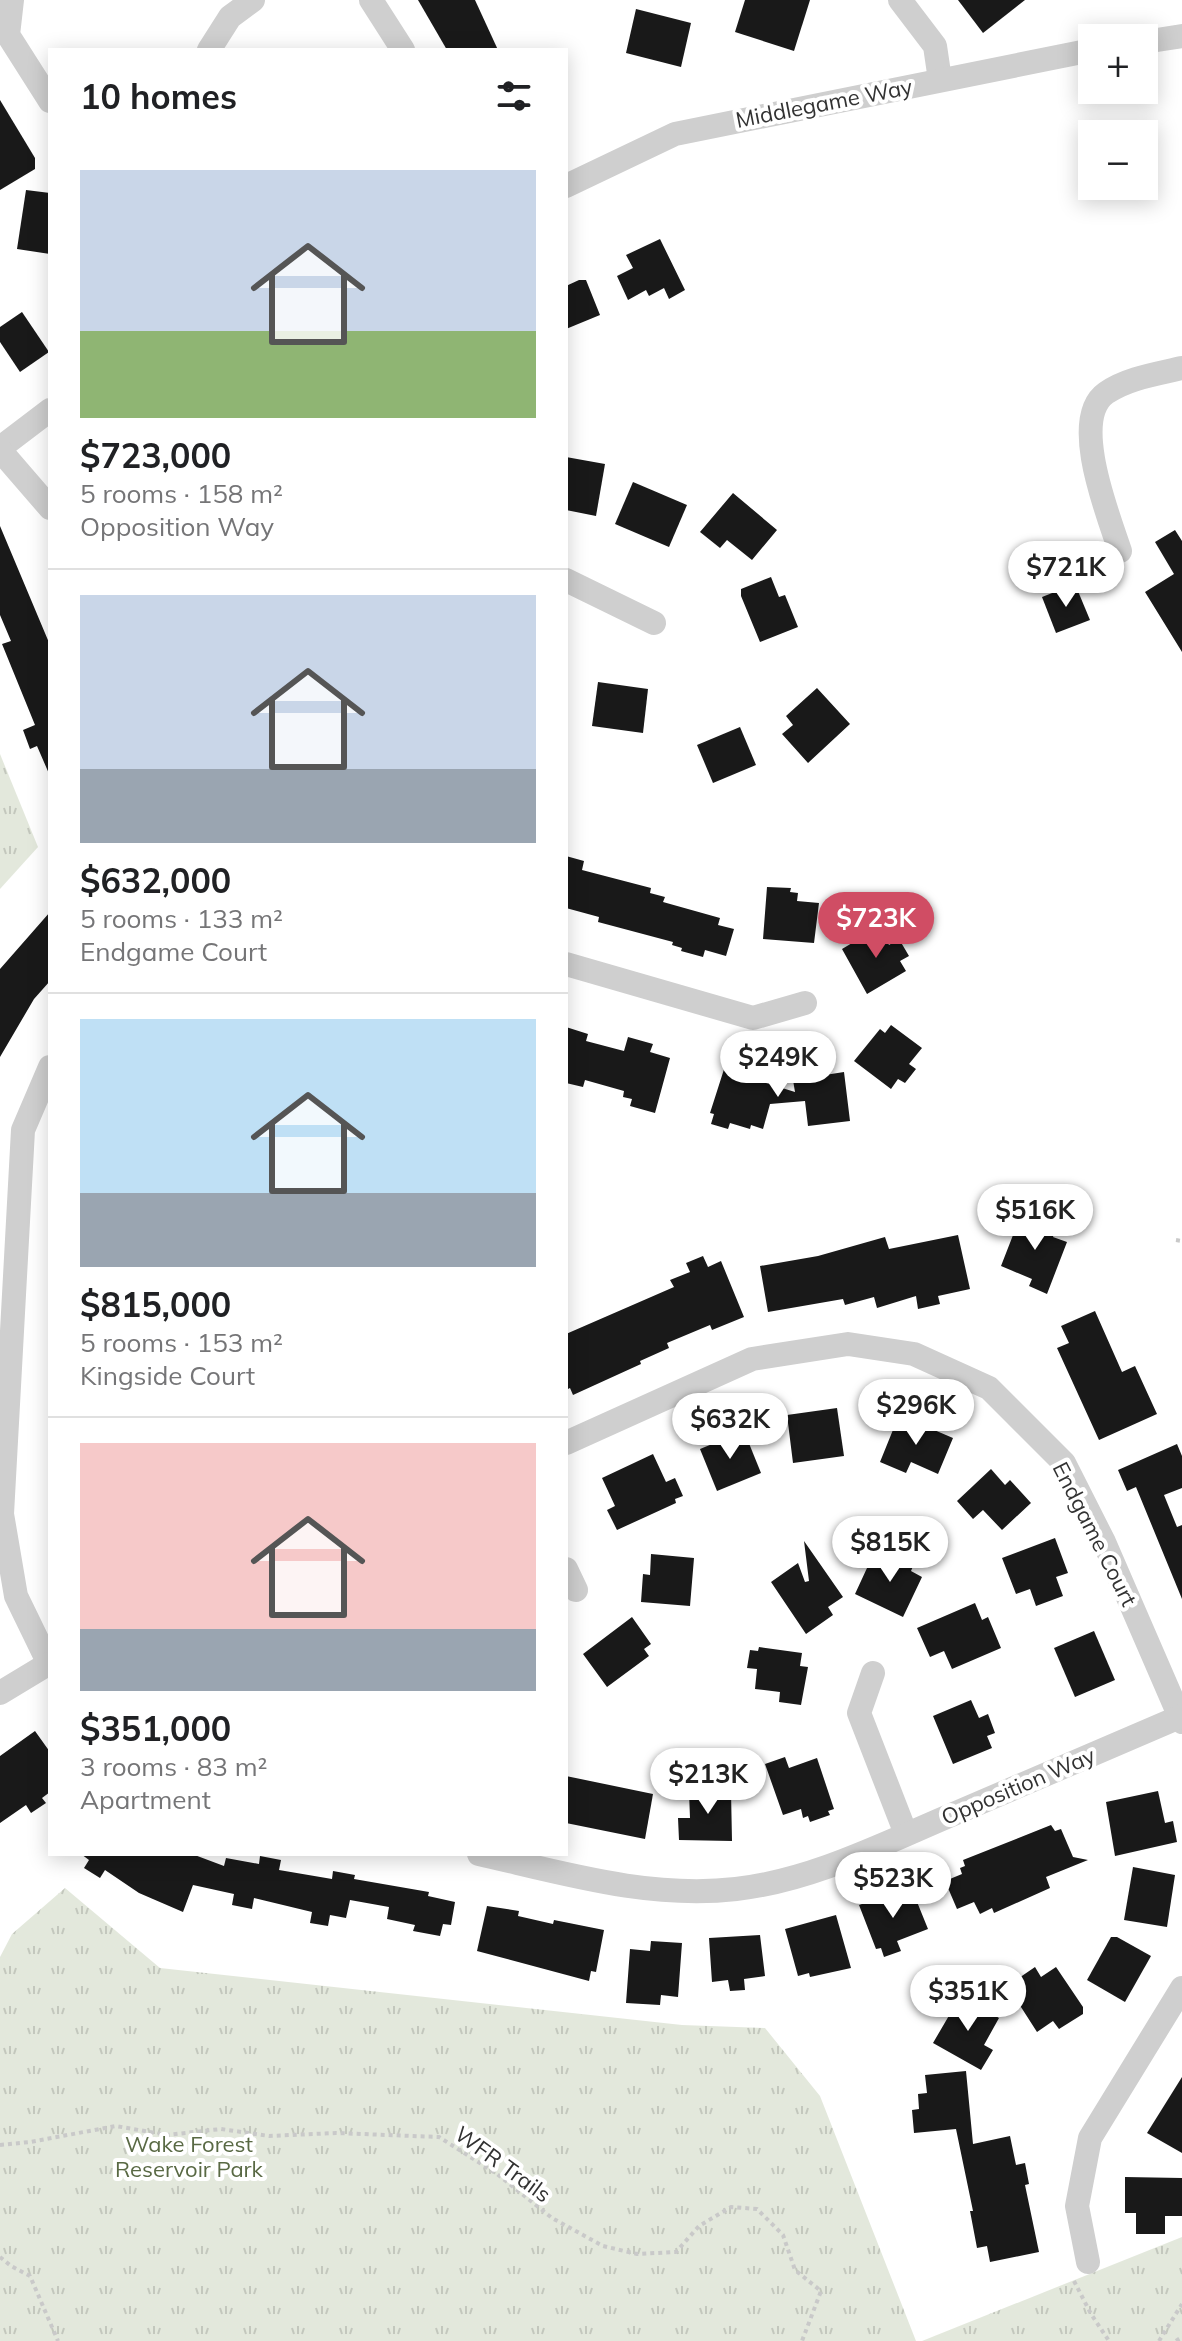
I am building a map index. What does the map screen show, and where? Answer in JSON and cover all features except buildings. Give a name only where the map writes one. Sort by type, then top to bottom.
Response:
[{"type":"street","points":[[12,0],[8,35],[48,98]]},
{"type":"street","points":[[210,48],[230,17],[253,0]]},
{"type":"street","points":[[371,0],[402,48]]},
{"type":"street","points":[[900,0],[935,46],[940,80]]},
{"type":"street","points":[[1158,40],[1182,36]]},
{"type":"street","name":"Middlegame Way","points":[[568,185],[675,134],[1078,53]]},
{"type":"street","points":[[1120,551],[1094,470],[1091,418],[1103,395],[1133,380],[1182,368]]},
{"type":"street","points":[[48,412],[0,449],[48,506]]},
{"type":"street","points":[[568,581],[654,623]]},
{"type":"street","points":[[568,965],[753,1018],[805,1003]]},
{"type":"street","points":[[48,1072],[23,1130],[2,1514],[16,1596],[48,1663]]},
{"type":"street","name":"Endgame Court","points":[[568,1442],[752,1359],[848,1344],[914,1354],[989,1388],[1064,1463],[1104,1542],[1181,1718]]},
{"type":"street","points":[[0,1693],[48,1666]]},
{"type":"street","points":[[873,1673],[859,1713],[906,1834]]},
{"type":"street","name":"Opposition Way","points":[[488,1856],[605,1883],[674,1891],[735,1889],[790,1880],[1181,1718]]},
{"type":"street","points":[[1079,2267],[1077,2206],[1090,2138],[1182,1988]]},
{"type":"path","name":"WFR Trails","points":[[0,2145],[116,2126],[167,2135],[221,2129],[269,2136],[336,2133],[439,2137],[497,2174],[552,2218],[603,2246],[637,2254],[676,2252],[699,2226],[731,2207],[757,2209],[783,2235],[795,2270],[821,2291],[802,2341]]},
{"type":"path","points":[[0,2257],[30,2276],[58,2341]]},
{"type":"path","points":[[1079,2267],[1091,2314],[1109,2341]]},
{"type":"path","points":[[1159,2341],[1182,2304]]},
{"type":"path","points":[[1176,2341],[1182,2337]]},
{"type":"green space","points":[[0,754],[38,847],[0,889]]},
{"type":"green space","name":"Wake Forest Reservoir Park","points":[[65,1888],[160,1968],[682,2025],[765,2028],[820,2096],[916,2341],[0,2341],[0,1957],[12,1934]]},
{"type":"green space","points":[[1182,2237],[1182,2341],[922,2341]]}]
